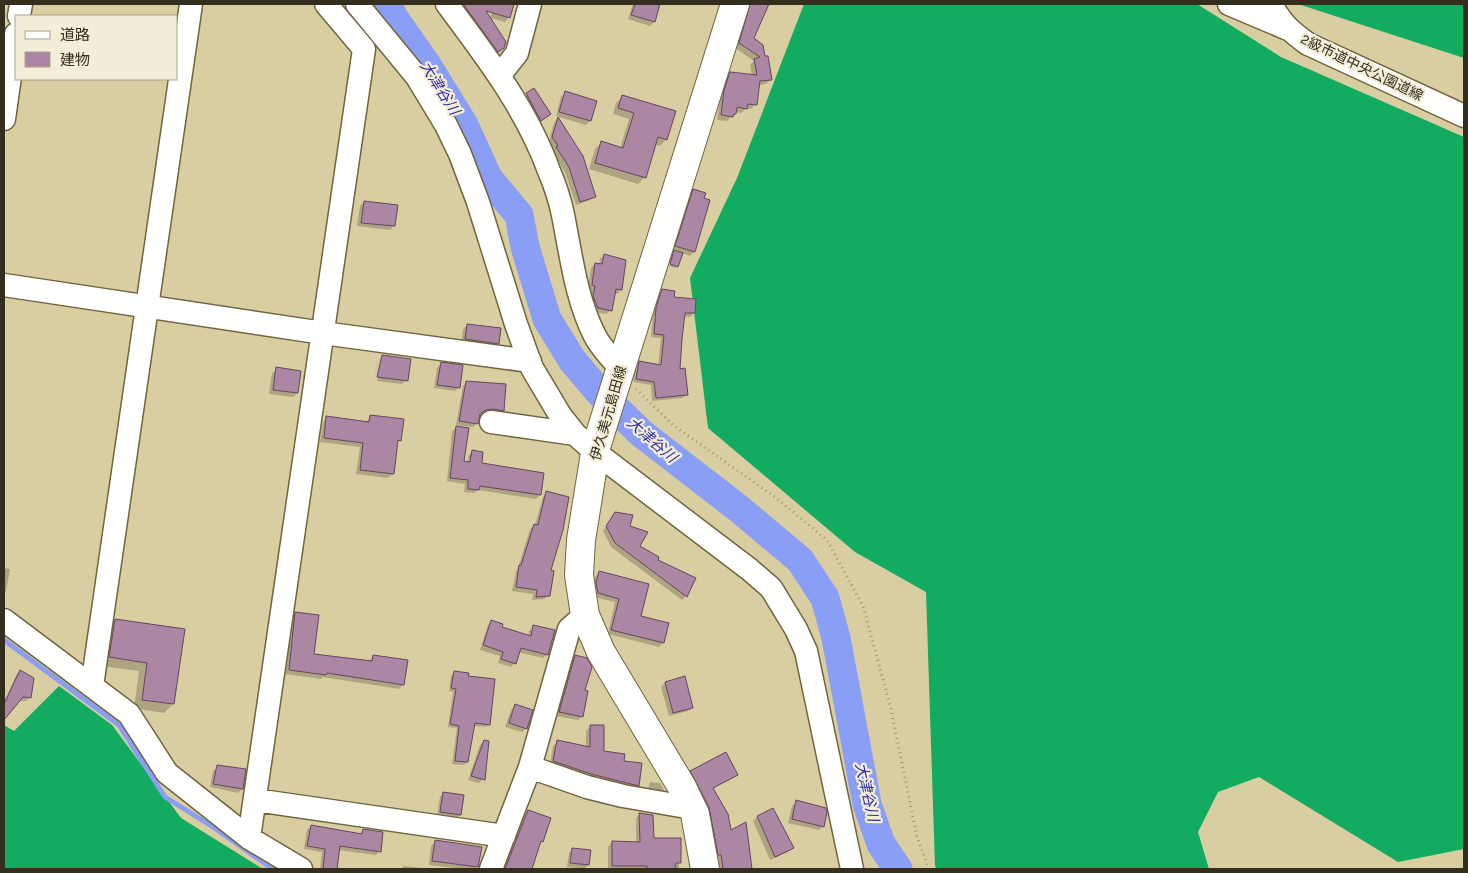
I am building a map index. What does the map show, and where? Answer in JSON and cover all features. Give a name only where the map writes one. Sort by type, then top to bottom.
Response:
[{"type":"main road","name":"伊久美元島田線","points":[[705,869],[695,814],[682,787],[601,652],[585,615],[579,575],[580,540],[589,444],[619,372],[735,4]]},
{"type":"street","points":[[92,686],[191,4]]},
{"type":"street","points":[[250,838],[364,49],[326,4]]},
{"type":"street","points":[[357,4],[417,77],[446,125],[460,154],[478,202],[516,324],[530,361],[560,415],[589,444],[771,588],[796,629],[806,651],[852,869]]},
{"type":"street","points":[[447,4],[499,76],[517,104],[536,140],[563,212],[583,306],[595,336],[619,372]]},
{"type":"street","points":[[499,76],[516,53],[530,4]]},
{"type":"street","points":[[1229,4],[1288,29]]},
{"type":"street","name":"2級市道中央公園道線","points":[[1271,4],[1288,29],[1308,44],[1464,116]]},
{"type":"street","points":[[4,119],[15,41]]},
{"type":"street","points":[[4,285],[323,333],[530,361]]},
{"type":"street","points":[[491,422],[589,444]]},
{"type":"street","points":[[491,869],[530,767],[569,630],[585,615]]},
{"type":"street","points":[[4,620],[129,714],[167,774],[250,838],[301,869]]},
{"type":"street","points":[[530,767],[587,787],[623,796],[692,808]]},
{"type":"street","points":[[255,800],[504,836]]},
{"type":"path","points":[[619,372],[673,424],[775,497],[827,540],[863,606],[891,709],[917,837],[928,869]]},
{"type":"green space","points":[[804,4],[1197,4],[1281,57],[1464,137],[1464,849],[1398,862],[1259,777],[1218,792],[1198,832],[1209,869],[937,869],[935,866],[926,592],[855,552],[708,428],[690,278],[737,178]]},
{"type":"green space","points":[[1298,4],[1464,4],[1464,58]]},
{"type":"green space","points":[[59,686],[112,725],[181,818],[263,869],[4,869],[4,725],[14,731]]},
{"type":"building","points":[[463,4],[514,4],[510,18],[486,11],[506,42],[504,48],[498,52]]},
{"type":"building","points":[[635,4],[660,4],[655,22],[631,15]]},
{"type":"building","points":[[750,4],[769,4],[754,38],[763,45],[765,56],[768,56],[772,80],[760,81],[757,105],[748,104],[747,109],[737,107],[736,114],[733,117],[721,115],[724,90],[730,72],[757,75],[754,59],[760,57],[739,43]]},
{"type":"building","points":[[534,88],[551,114],[541,121],[526,93]]},
{"type":"building","points":[[565,91],[597,101],[591,121],[559,112]]},
{"type":"building","points":[[622,95],[676,111],[667,140],[658,137],[646,178],[595,163],[601,141],[623,148],[634,113],[618,108]]},
{"type":"building","points":[[558,117],[583,156],[596,197],[580,202],[569,167],[552,137]]},
{"type":"building","points":[[693,189],[706,193],[704,198],[710,200],[695,252],[675,246]]},
{"type":"building","points":[[364,201],[398,205],[395,226],[361,223]]},
{"type":"building","points":[[674,250],[683,253],[678,267],[670,264]]},
{"type":"building","points":[[604,254],[626,260],[622,290],[616,289],[612,311],[598,308],[593,296],[595,286],[592,285],[595,263],[602,264]]},
{"type":"building","points":[[662,289],[675,291],[674,297],[696,299],[695,313],[685,313],[682,339],[680,369],[685,368],[688,395],[656,398],[654,382],[636,379],[639,361],[661,365],[664,335],[654,334],[656,308]]},
{"type":"building","points":[[467,324],[501,328],[499,344],[465,339]]},
{"type":"building","points":[[382,355],[411,359],[408,381],[377,377]]},
{"type":"building","points":[[441,362],[463,365],[460,388],[437,385]]},
{"type":"building","points":[[276,367],[301,371],[298,393],[273,390]]},
{"type":"building","points":[[466,381],[506,384],[504,411],[486,410],[480,414],[478,424],[459,421]]},
{"type":"building","points":[[370,415],[404,419],[401,441],[398,440],[394,474],[360,470],[363,443],[324,438],[326,416],[369,422]]},
{"type":"building","points":[[456,426],[469,428],[464,461],[470,462],[472,450],[483,452],[482,463],[544,473],[541,495],[480,486],[479,490],[468,489],[468,480],[450,478]]},
{"type":"building","points":[[546,491],[569,497],[563,530],[551,570],[554,571],[550,596],[536,597],[537,590],[516,587],[519,565],[521,565],[534,524],[538,525]]},
{"type":"building","points":[[615,512],[633,515],[630,526],[648,532],[640,546],[659,557],[658,560],[696,578],[687,597],[615,543],[606,526]]},
{"type":"building","points":[[599,571],[649,584],[641,616],[669,623],[664,643],[611,630],[619,599],[598,593],[596,583]]},
{"type":"building","points":[[295,612],[319,615],[314,654],[372,661],[373,655],[408,660],[404,685],[327,673],[326,675],[289,670]]},
{"type":"building","points":[[115,619],[185,629],[174,704],[142,700],[147,663],[109,657]]},
{"type":"building","points":[[491,620],[503,624],[502,627],[531,636],[533,625],[555,630],[548,655],[521,648],[516,664],[501,659],[503,652],[483,645]]},
{"type":"building","points":[[575,655],[587,658],[592,667],[585,690],[588,691],[583,717],[559,712]]},
{"type":"building","points":[[20,670],[34,678],[31,698],[23,697],[4,720],[4,704]]},
{"type":"building","points":[[454,671],[469,673],[468,676],[495,679],[490,725],[475,723],[468,762],[455,761],[459,726],[450,724],[456,689],[451,688]]},
{"type":"building","points":[[685,676],[693,708],[673,713],[665,682]]},
{"type":"building","points":[[515,704],[533,710],[527,729],[509,723]]},
{"type":"building","points":[[590,725],[604,725],[604,751],[625,754],[624,761],[642,763],[639,786],[591,774],[553,761],[557,740],[590,747]]},
{"type":"building","points":[[484,740],[489,741],[485,780],[471,776]]},
{"type":"building","points":[[726,752],[738,775],[713,788],[728,814],[731,830],[746,822],[752,869],[723,869],[721,855],[718,855],[709,807],[690,771]]},
{"type":"building","points":[[217,765],[246,769],[243,789],[213,784]]},
{"type":"building","points":[[443,792],[464,795],[461,815],[440,812]]},
{"type":"building","points":[[796,800],[826,808],[827,813],[824,827],[792,819]]},
{"type":"building","points":[[773,808],[794,848],[775,857],[757,816]]},
{"type":"building","points":[[528,810],[551,818],[543,842],[541,841],[532,869],[505,869]]},
{"type":"building","points":[[639,813],[653,815],[654,838],[681,838],[681,863],[676,863],[675,869],[647,869],[647,866],[612,866],[612,841],[640,842]]},
{"type":"building","points":[[311,825],[362,834],[363,829],[383,832],[381,852],[340,846],[337,869],[323,869],[325,849],[307,846]]},
{"type":"building","points":[[435,840],[482,847],[478,867],[432,861]]},
{"type":"building","points":[[572,848],[591,850],[589,865],[570,863]]},
{"type":"waterway","name":"大津谷川","points":[[387,4],[394,18],[427,65],[464,125],[488,178],[519,215],[525,247],[547,319],[572,360],[600,393],[641,433],[738,508],[800,560],[825,598],[836,638],[867,804],[881,844],[898,869]]},
{"type":"waterway","points":[[4,640],[119,725],[165,797],[213,827],[273,869]]}]
